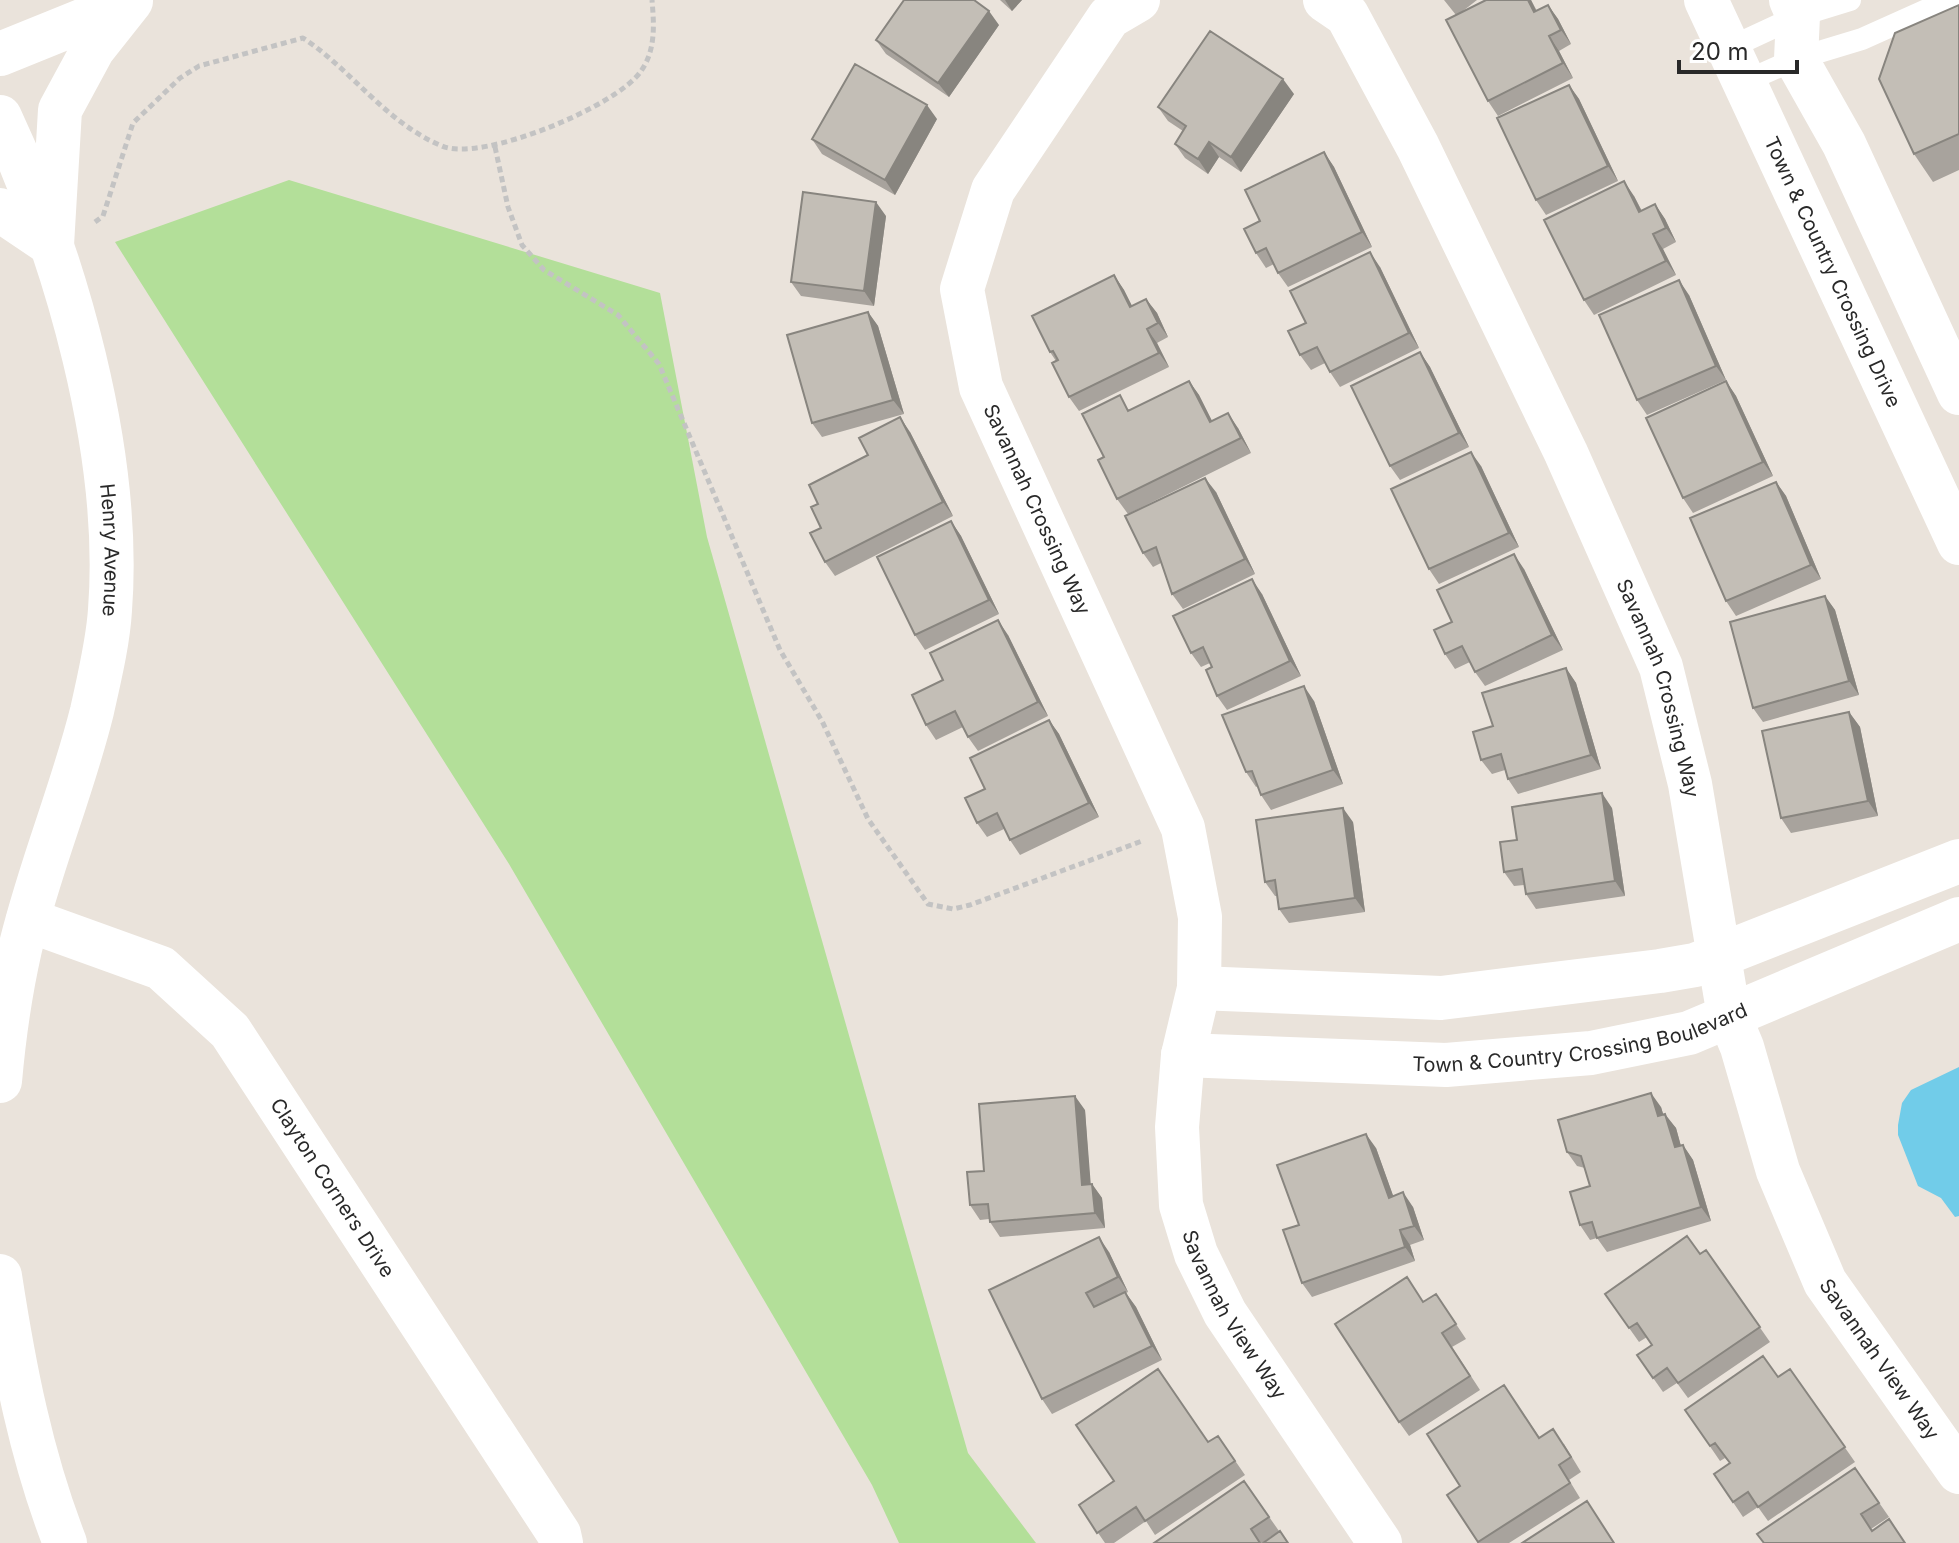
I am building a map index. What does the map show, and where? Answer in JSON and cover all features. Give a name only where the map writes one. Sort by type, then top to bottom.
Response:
[{"type":"street","points":[[0,54],[132,0]]},
{"type":"street","points":[[0,210],[71,235],[60,110],[93,49],[132,0]]},
{"type":"street","name":"Savannah Crossing Way","points":[[1138,0],[1109,17],[993,190],[962,289],[981,387],[1183,828],[1200,917],[1199,988],[1183,1055]]},
{"type":"street","name":"Savannah Crossing Way","points":[[1325,0],[1347,15],[1418,147],[1566,453],[1661,667],[1690,784],[1729,1016]]},
{"type":"street","name":"Town & Country Crossing Drive","points":[[1706,0],[1788,169],[1959,543]]},
{"type":"street","points":[[1795,25],[1844,144],[1959,393]]},
{"type":"street","name":"Henry Avenue","points":[[0,117],[71,235],[98,414],[108,520],[110,610],[92,712],[28,920],[6,1020],[0,1081]]},
{"type":"street","points":[[1199,988],[1441,998],[1660,971],[1695,965],[1959,861]]},
{"type":"street","name":"Town & Country Crossing Boulevard","points":[[1183,1055],[1446,1065],[1591,1053],[1689,1033],[1959,919]]},
{"type":"street","name":"Clayton Corners Drive","points":[[28,920],[161,968],[230,1031],[449,1361],[559,1534],[561,1543]]},
{"type":"street","name":"Savannah View Way","points":[[1729,1016],[1742,1047],[1778,1171],[1825,1282],[1959,1472]]},
{"type":"street","name":"Savannah View Way","points":[[1183,1055],[1177,1127],[1181,1205],[1196,1254],[1225,1313],[1380,1543]]},
{"type":"street","points":[[0,1276],[15,1374],[44,1489],[65,1543]]},
{"type":"lane","points":[[1735,65],[1795,25],[1850,0]]},
{"type":"lane","points":[[1735,65],[1795,25],[1862,39],[1949,0]]},
{"type":"path","points":[[71,235],[103,216],[133,123],[180,78],[199,66],[303,38],[333,58],[386,113],[444,148],[495,147],[599,106],[641,71],[655,35],[652,0]]},
{"type":"path","points":[[495,147],[515,233],[522,245],[544,270],[618,315],[659,364],[780,650],[822,721],[868,819],[928,904],[953,909],[970,905],[1143,841]]},
{"type":"green space","points":[[289,180],[660,293],[707,537],[968,1453],[1036,1543],[899,1543],[872,1485],[509,864],[115,242]]},
{"type":"water","points":[[1959,1067],[1959,1216],[1955,1217],[1941,1198],[1918,1186],[1898,1135],[1898,1125],[1902,1103],[1911,1090]]},
{"type":"building","points":[[904,0],[974,0],[989,11],[938,83],[876,40]]},
{"type":"building","points":[[1486,0],[1528,0],[1534,12],[1548,5],[1561,30],[1549,36],[1563,63],[1488,101],[1446,20]]},
{"type":"building","points":[[1959,5],[1959,134],[1914,154],[1879,79],[1895,33]]},
{"type":"building","points":[[1210,31],[1283,79],[1231,157],[1209,142],[1198,159],[1175,144],[1186,126],[1158,107]]},
{"type":"building","points":[[855,64],[927,105],[885,180],[812,139]]},
{"type":"building","points":[[1569,85],[1608,166],[1536,200],[1497,118]]},
{"type":"building","points":[[1324,152],[1362,232],[1278,273],[1266,248],[1256,253],[1244,229],[1260,221],[1245,190]]},
{"type":"building","points":[[1624,181],[1639,212],[1655,204],[1666,228],[1653,234],[1666,261],[1584,300],[1544,220]]},
{"type":"building","points":[[803,192],[876,202],[864,291],[791,282]]},
{"type":"building","points":[[1370,252],[1409,333],[1330,372],[1317,347],[1300,355],[1288,331],[1306,323],[1290,291]]},
{"type":"building","points":[[1114,275],[1130,307],[1146,299],[1158,323],[1147,329],[1159,353],[1069,397],[1052,363],[1058,360],[1053,351],[1050,352],[1032,316]]},
{"type":"building","points":[[1679,280],[1716,366],[1637,400],[1599,315]]},
{"type":"building","points":[[868,312],[893,400],[812,423],[787,335]]},
{"type":"building","points":[[1420,352],[1459,433],[1390,466],[1351,386]]},
{"type":"building","points":[[1189,381],[1210,422],[1228,413],[1241,438],[1117,499],[1098,460],[1104,457],[1082,414],[1120,395],[1128,411]]},
{"type":"building","points":[[1726,381],[1763,462],[1683,498],[1646,418]]},
{"type":"building","points":[[900,417],[943,502],[825,562],[810,533],[821,528],[811,507],[818,504],[809,485],[868,455],[859,438]]},
{"type":"building","points":[[1471,452],[1509,533],[1429,569],[1391,489]]},
{"type":"building","points":[[1205,478],[1245,559],[1172,594],[1156,547],[1143,553],[1125,516]]},
{"type":"building","points":[[1776,482],[1811,565],[1726,601],[1690,518]]},
{"type":"building","points":[[951,521],[989,600],[915,635],[877,557]]},
{"type":"building","points":[[1514,554],[1552,635],[1475,672],[1462,646],[1445,654],[1434,630],[1452,622],[1437,590]]},
{"type":"building","points":[[1252,579],[1290,661],[1217,696],[1206,670],[1212,667],[1203,647],[1191,653],[1173,616]]},
{"type":"building","points":[[1825,596],[1849,681],[1753,708],[1730,622]]},
{"type":"building","points":[[998,620],[1038,702],[968,737],[955,711],[926,725],[912,695],[943,680],[930,653]]},
{"type":"building","points":[[1566,668],[1591,755],[1508,779],[1501,754],[1481,760],[1473,732],[1493,726],[1482,693]]},
{"type":"building","points":[[1304,686],[1333,770],[1261,795],[1252,771],[1246,772],[1222,715]]},
{"type":"building","points":[[1849,712],[1868,801],[1781,818],[1762,731]]},
{"type":"building","points":[[1049,720],[1089,803],[1010,840],[997,813],[977,823],[965,798],[985,789],[970,758]]},
{"type":"building","points":[[1602,793],[1615,881],[1526,894],[1522,869],[1504,872],[1500,842],[1517,840],[1512,807]]},
{"type":"building","points":[[1343,808],[1355,898],[1279,909],[1275,880],[1265,882],[1256,820]]},
{"type":"building","points":[[1651,1093],[1658,1116],[1665,1114],[1675,1147],[1683,1145],[1701,1207],[1597,1238],[1592,1222],[1580,1225],[1570,1192],[1590,1186],[1581,1156],[1567,1152],[1558,1120]]},
{"type":"building","points":[[1075,1096],[1082,1185],[1092,1184],[1095,1213],[990,1222],[988,1204],[970,1205],[967,1172],[984,1171],[979,1104]]},
{"type":"building","points":[[1366,1134],[1389,1198],[1403,1192],[1414,1226],[1400,1230],[1405,1247],[1302,1283],[1283,1230],[1299,1225],[1277,1165]]},
{"type":"building","points":[[1687,1236],[1700,1254],[1706,1250],[1760,1327],[1678,1383],[1667,1368],[1653,1378],[1637,1355],[1652,1345],[1637,1323],[1629,1328],[1605,1294]]},
{"type":"building","points":[[1099,1237],[1118,1277],[1086,1293],[1094,1307],[1125,1292],[1152,1346],[1042,1399],[989,1290]]},
{"type":"building","points":[[1407,1277],[1423,1302],[1436,1294],[1456,1324],[1442,1333],[1470,1376],[1399,1422],[1335,1324]]},
{"type":"building","points":[[1763,1356],[1778,1377],[1790,1369],[1845,1447],[1758,1507],[1748,1492],[1733,1502],[1714,1474],[1730,1463],[1715,1443],[1710,1446],[1685,1410]]},
{"type":"building","points":[[1158,1369],[1208,1442],[1218,1436],[1235,1461],[1145,1521],[1136,1507],[1097,1533],[1079,1505],[1114,1481],[1076,1425]]},
{"type":"building","points":[[1504,1385],[1539,1438],[1553,1429],[1571,1457],[1559,1465],[1570,1483],[1478,1542],[1447,1495],[1460,1486],[1427,1434]]},
{"type":"building","points":[[1855,1468],[1879,1503],[1861,1514],[1872,1531],[1889,1519],[1905,1543],[1764,1543],[1757,1534]]},
{"type":"building","points":[[1244,1481],[1269,1517],[1251,1529],[1260,1543],[1154,1543]]},
{"type":"building","points":[[1587,1501],[1614,1543],[1522,1543]]},
{"type":"building","points":[[1280,1531],[1288,1543],[1263,1543]]}]
